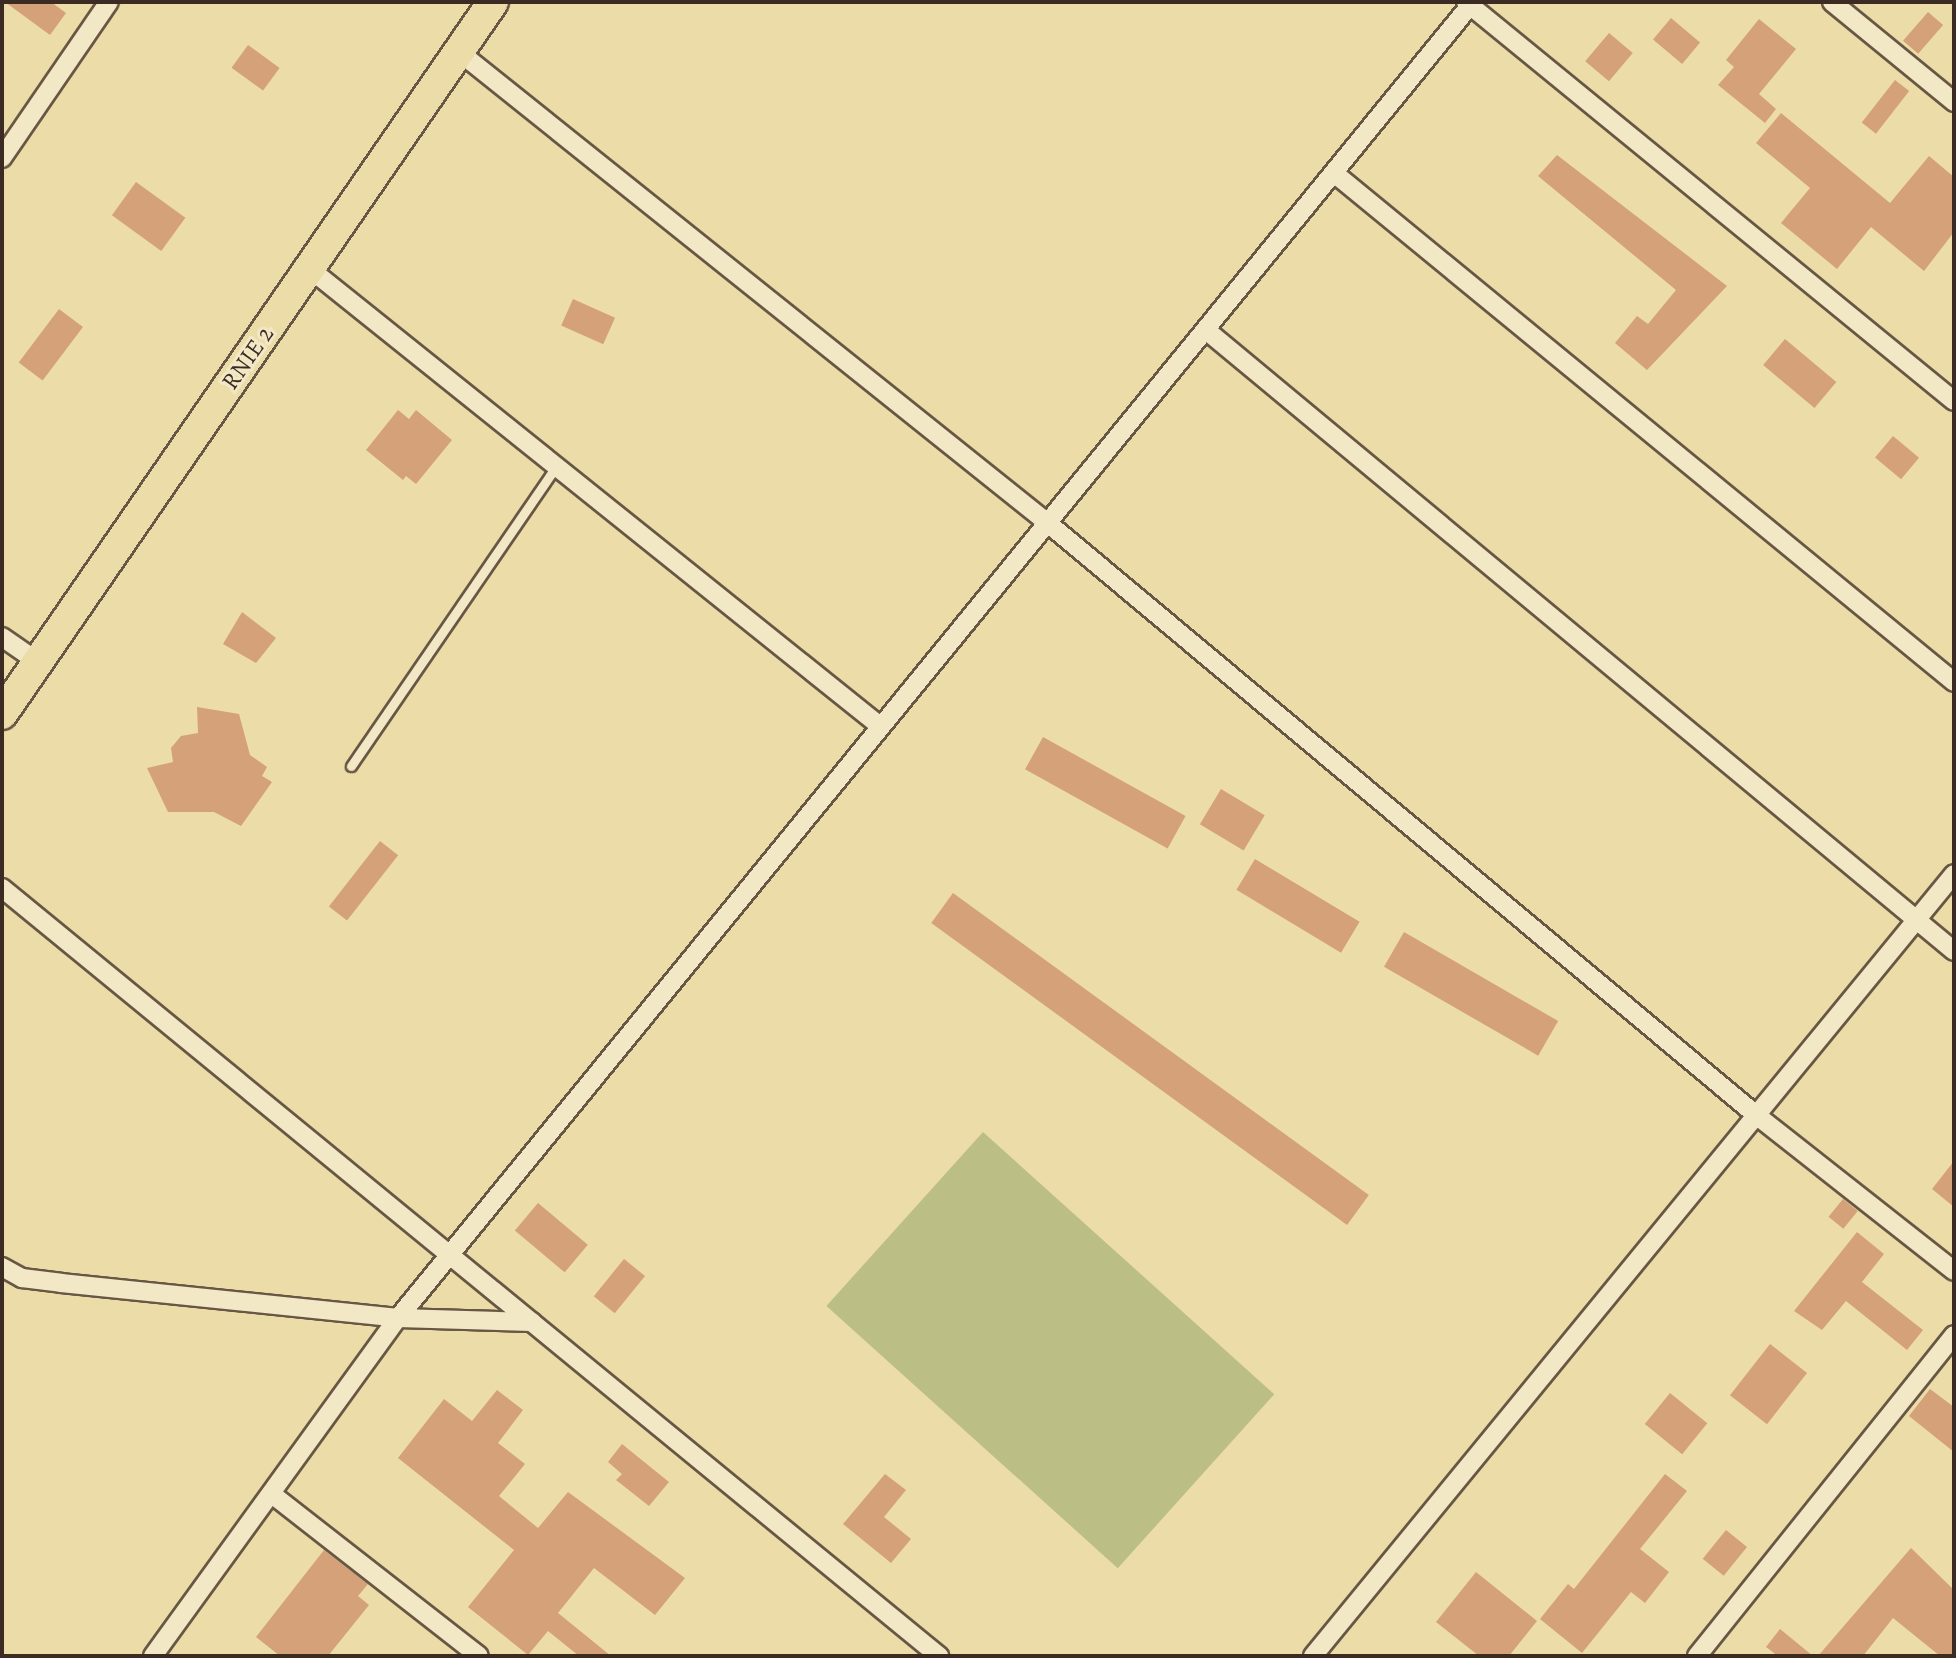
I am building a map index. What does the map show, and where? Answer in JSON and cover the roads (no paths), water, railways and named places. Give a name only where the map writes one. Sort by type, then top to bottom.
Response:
[{"type":"main road","name":"RNIE 2","points":[[2,714],[493,2]]},
{"type":"street","points":[[2,158],[109,2]]},
{"type":"street","points":[[1832,2],[1954,102]]},
{"type":"street","points":[[153,1656],[273,1495],[398,1318],[880,726],[1049,524],[1470,3],[1954,401]]},
{"type":"street","points":[[458,51],[1049,524],[1756,1115],[1954,1271]]},
{"type":"street","points":[[1334,173],[1954,682]]},
{"type":"street","points":[[310,269],[880,726]]},
{"type":"street","points":[[1206,330],[1954,951]]},
{"type":"street","points":[[2,637],[38,662]]},
{"type":"street","points":[[1313,1656],[1954,874]]},
{"type":"street","points":[[2,888],[939,1656]]},
{"type":"street","points":[[2,1267],[22,1278],[398,1318],[532,1322]]},
{"type":"street","points":[[1697,1656],[1954,1335]]},
{"type":"street","points":[[273,1495],[479,1656]]},
{"type":"lane","points":[[351,766],[556,467]]}]
